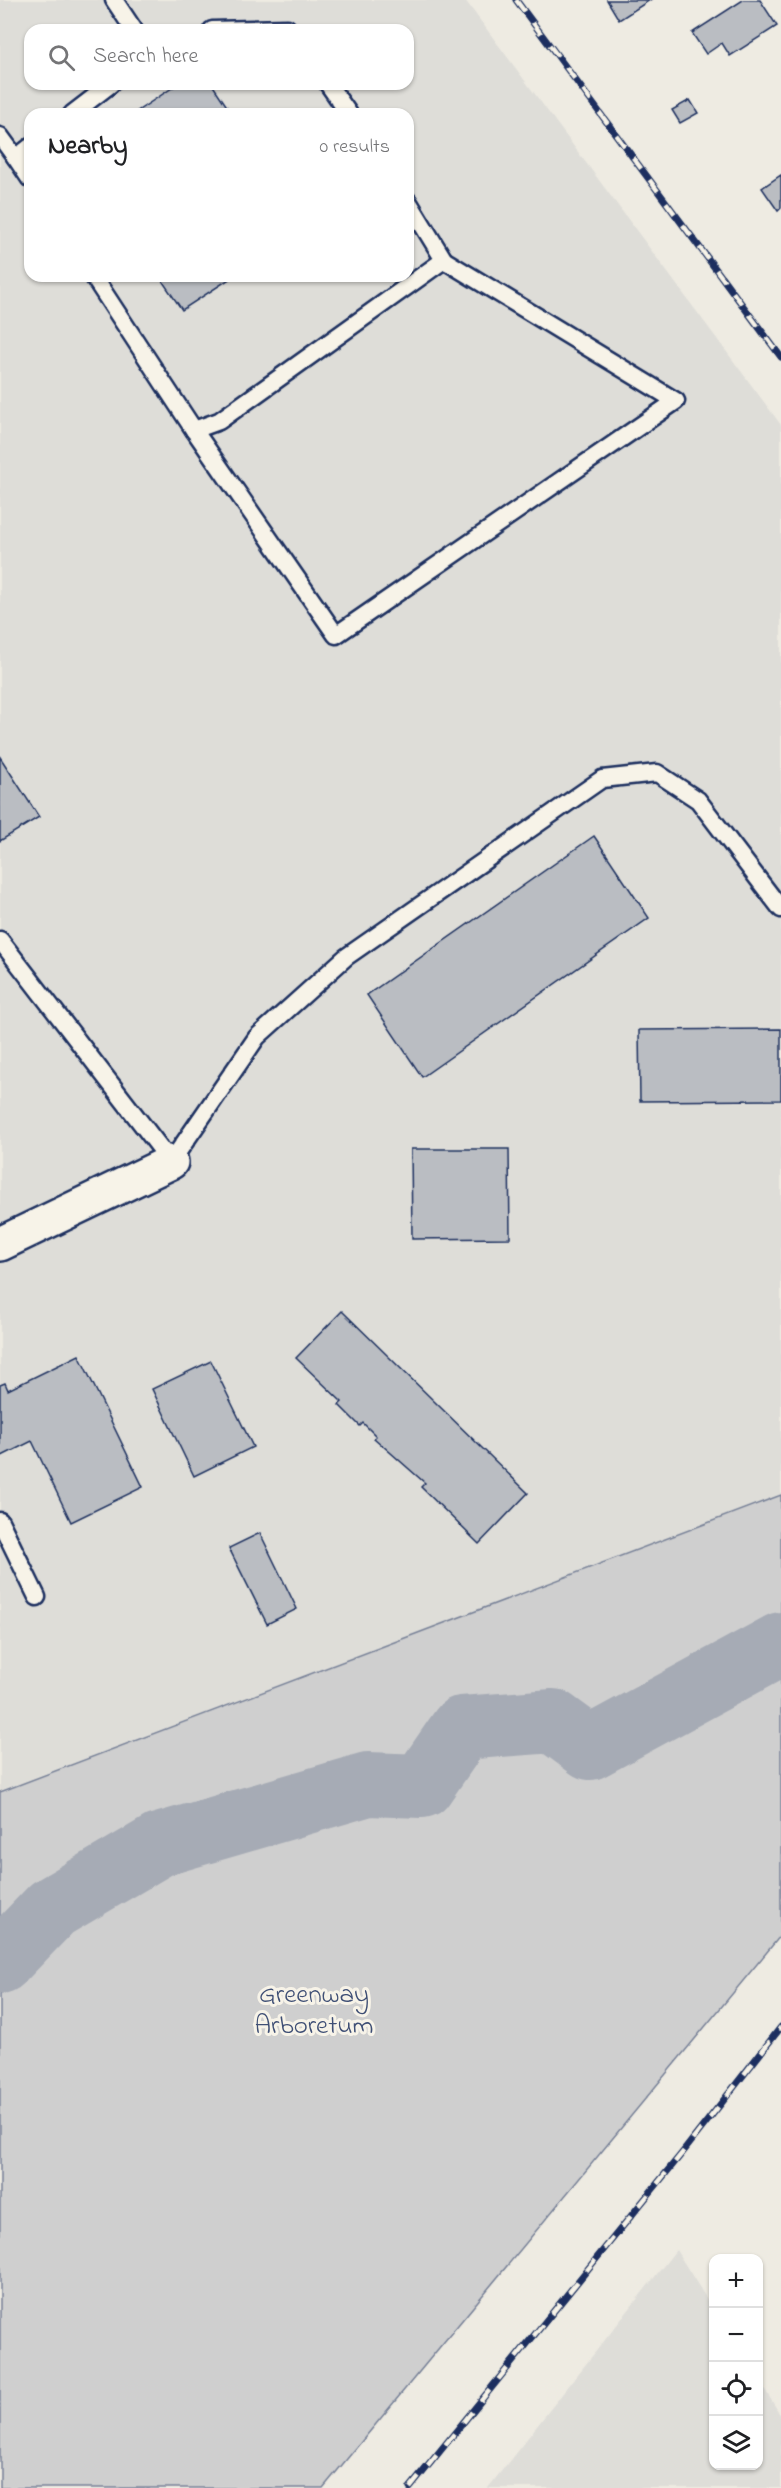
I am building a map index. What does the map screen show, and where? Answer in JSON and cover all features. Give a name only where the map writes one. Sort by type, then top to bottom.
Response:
[{"type":"street","points":[[0,1244],[171,1162]]},
{"type":"lane","points":[[114,0],[130,24]]},
{"type":"lane","points":[[80,108],[103,90]]},
{"type":"lane","points":[[332,90],[346,108]]},
{"type":"lane","points":[[0,136],[24,170]]},
{"type":"lane","points":[[16,158],[24,152]]},
{"type":"lane","points":[[97,282],[194,430],[336,635],[676,401],[444,260],[414,211]]},
{"type":"lane","points":[[414,281],[444,260]]},
{"type":"lane","points":[[194,430],[219,421],[413,282]]},
{"type":"lane","points":[[0,940],[171,1162],[257,1037],[346,957],[602,779],[657,773],[698,800],[781,909]]},
{"type":"lane","points":[[0,1521],[38,1597]]},
{"type":"shaded area","points":[[0,0],[465,0],[781,425],[781,1495],[0,1791]]},
{"type":"shaded area","points":[[676,2250],[709,2303],[709,2470],[763,2470],[763,2387],[781,2416],[781,2488],[488,2488]]},
{"type":"green space","name":"Greenway Arboretum","points":[[781,1495],[781,1935],[323,2488],[0,2488],[0,1792]]},
{"type":"building","points":[[607,0],[650,0],[619,20]]},
{"type":"building","points":[[743,0],[760,0],[777,26],[730,56],[722,43],[706,54],[692,33]]},
{"type":"building","points":[[169,90],[216,90],[228,108],[142,108]]},
{"type":"building","points":[[690,100],[698,113],[680,123],[672,110]]},
{"type":"building","points":[[781,175],[781,208],[778,211],[762,188]]},
{"type":"building","points":[[163,282],[225,282],[182,310]]},
{"type":"building","points":[[0,757],[39,817],[0,841]]},
{"type":"building","points":[[594,836],[649,918],[422,1077],[367,995]]},
{"type":"building","points":[[781,1029],[781,1100],[640,1101],[639,1030]]},
{"type":"building","points":[[411,1149],[509,1149],[510,1238],[412,1239]]},
{"type":"building","points":[[342,1311],[528,1493],[479,1544],[421,1487],[425,1483],[374,1438],[376,1436],[363,1423],[360,1426],[339,1405],[342,1402],[296,1358]]},
{"type":"building","points":[[79,1355],[143,1487],[71,1522],[32,1441],[0,1457],[0,1385],[5,1383],[8,1390]]},
{"type":"building","points":[[211,1361],[253,1447],[194,1476],[152,1389]]},
{"type":"building","points":[[260,1533],[297,1609],[267,1624],[229,1548]]},
{"type":"waterway","points":[[0,1962],[52,1908],[159,1845],[368,1784],[422,1786],[462,1728],[553,1721],[590,1748],[781,1644]]},
{"type":"railway","points":[[516,0],[781,357]]},
{"type":"railway","points":[[410,2488],[683,2152],[781,2027]]}]
